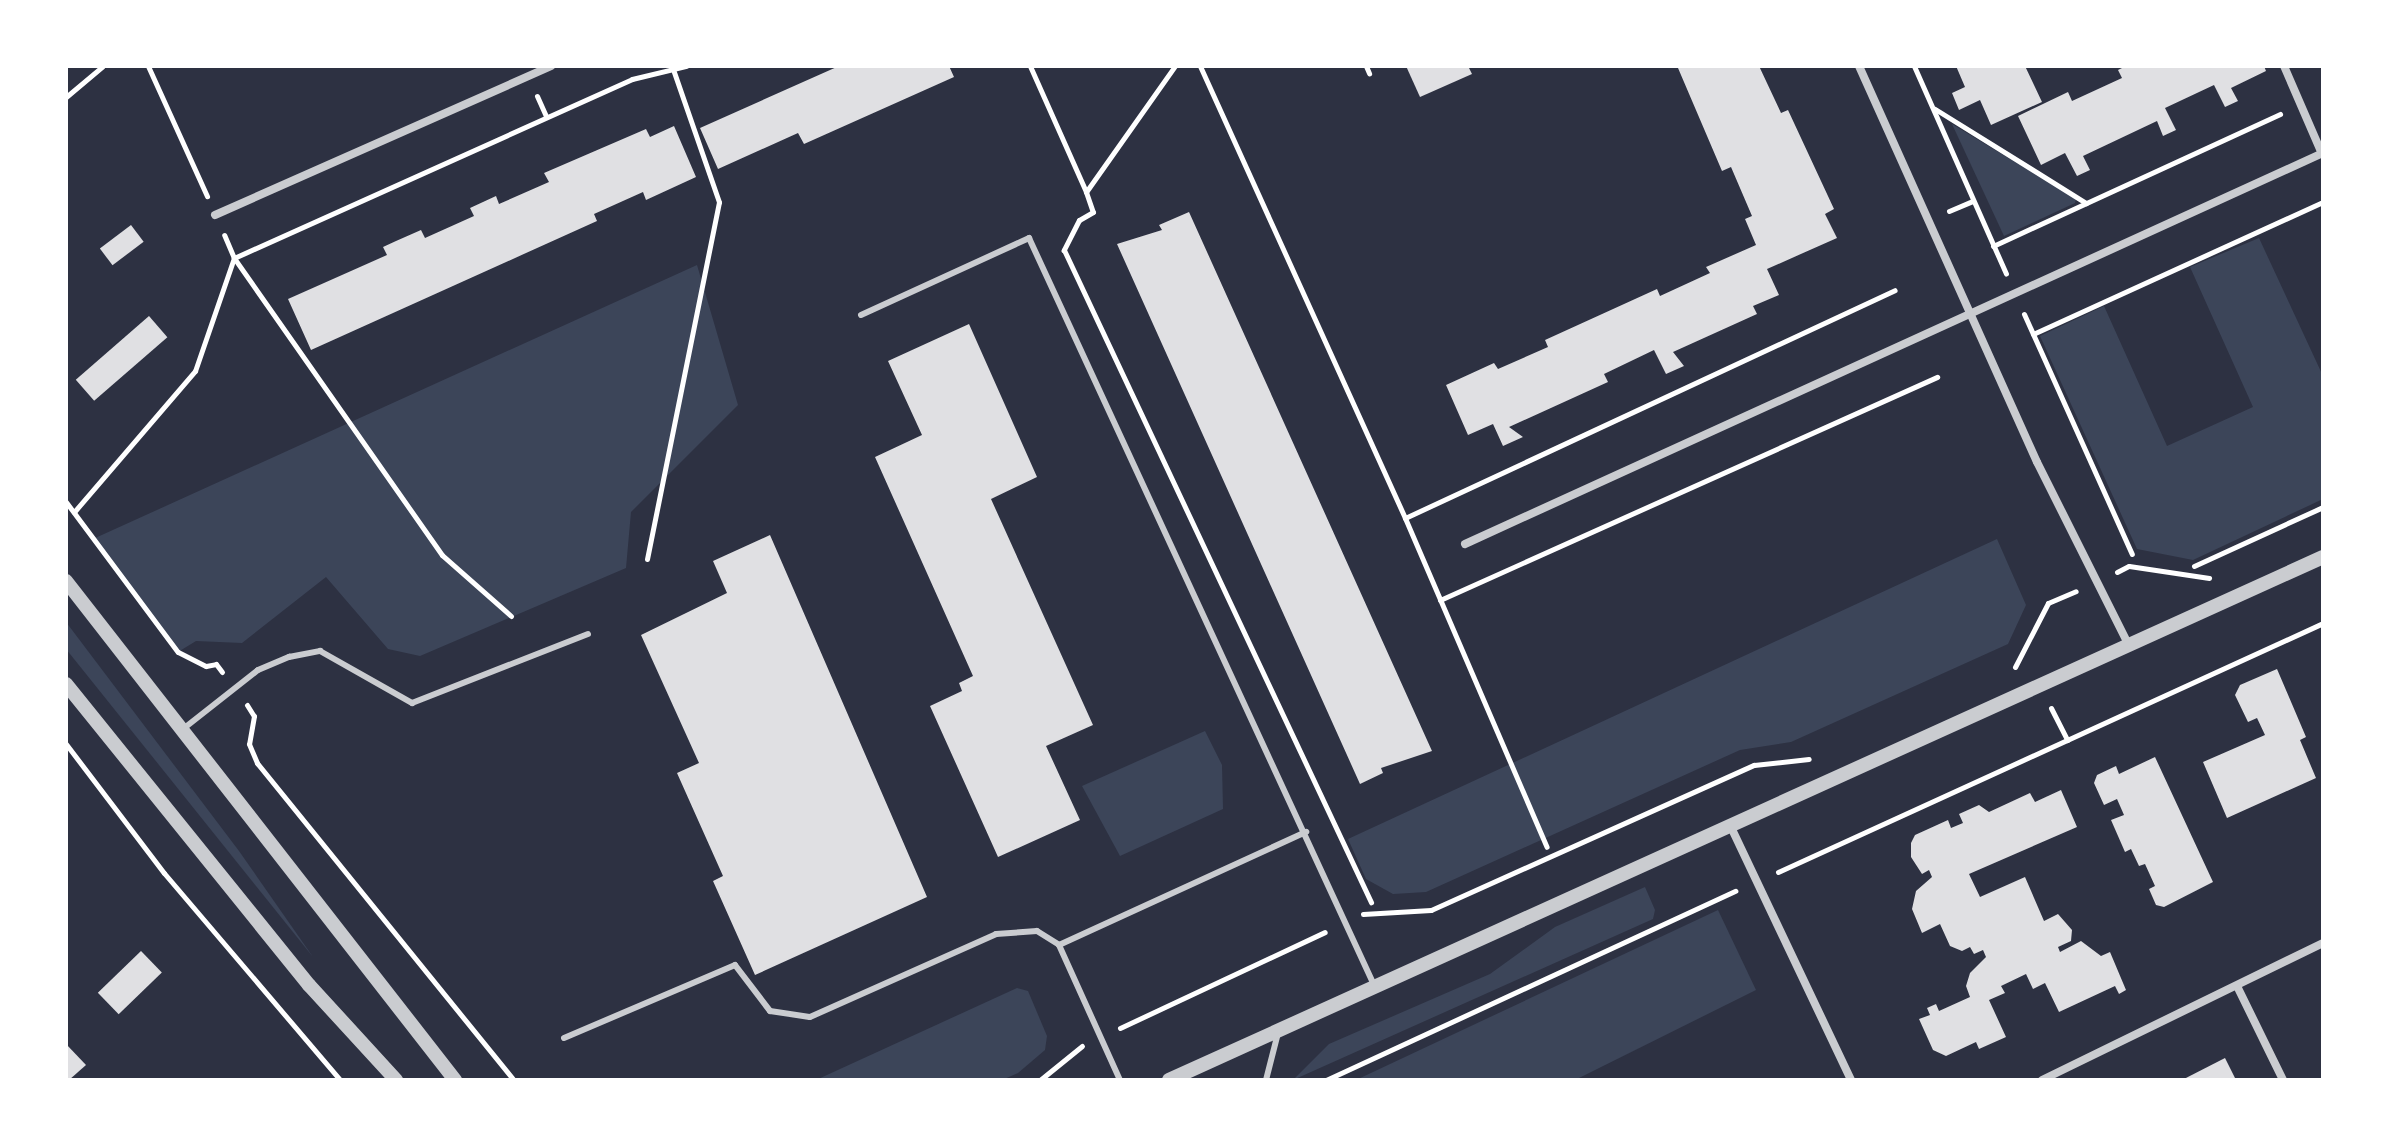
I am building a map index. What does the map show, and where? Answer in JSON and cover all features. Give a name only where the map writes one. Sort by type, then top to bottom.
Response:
[{"type":"street","points":[[215,215],[551,66]]},
{"type":"street","points":[[1859,66],[1969,314],[2128,644]]},
{"type":"street","points":[[1465,544],[2323,154],[2284,66]]},
{"type":"street","points":[[1169,1080],[2323,557]]},
{"type":"street","points":[[66,581],[455,1080]]},
{"type":"street","points":[[66,684],[290,961],[396,1080]]},
{"type":"street","points":[[1730,825],[1851,1080]]},
{"type":"street","points":[[2042,1080],[2323,943]]},
{"type":"street","points":[[2237,986],[2283,1080]]},
{"type":"lane","points":[[861,315],[1029,238],[1375,987]]},
{"type":"lane","points":[[183,729],[234,688],[279,661],[320,651],[412,703],[588,634]]},
{"type":"lane","points":[[1059,945],[1306,832]]},
{"type":"lane","points":[[564,1038],[735,965],[770,1011],[810,1017],[996,934],[1037,931],[1059,945],[1120,1080]]},
{"type":"lane","points":[[1266,1080],[1279,1031]]},
{"type":"path","points":[[66,97],[103,66]]},
{"type":"path","points":[[148,66],[234,258],[442,555],[511,616]]},
{"type":"path","points":[[74,512],[195,371],[234,258],[632,79],[674,72],[686,66]]},
{"type":"path","points":[[1030,66],[1093,212],[1079,220],[1064,250],[1371,902]]},
{"type":"path","points":[[1086,192],[1175,66]]},
{"type":"path","points":[[1200,66],[1405,518],[1547,847]]},
{"type":"path","points":[[1366,66],[1369,73]]},
{"type":"path","points":[[1914,66],[2006,275]]},
{"type":"path","points":[[647,559],[719,202],[674,72]]},
{"type":"path","points":[[535,92],[546,116]]},
{"type":"path","points":[[1993,246],[2301,105]]},
{"type":"path","points":[[1932,107],[2087,203]]},
{"type":"path","points":[[1941,215],[1973,201]]},
{"type":"path","points":[[2033,334],[2323,202]]},
{"type":"path","points":[[1405,518],[1895,290]]},
{"type":"path","points":[[2024,313],[2132,554]]},
{"type":"path","points":[[1440,600],[1937,377]]},
{"type":"path","points":[[66,502],[178,652],[197,663],[216,664],[254,716],[249,744],[257,763],[514,1080]]},
{"type":"path","points":[[2194,566],[2323,507]]},
{"type":"path","points":[[2129,566],[2207,579],[2221,573]]},
{"type":"path","points":[[2001,673],[2016,667],[2048,603],[2074,592]]},
{"type":"path","points":[[1772,874],[2323,623]]},
{"type":"path","points":[[2021,643],[2030,665]]},
{"type":"path","points":[[2048,703],[2067,740]]},
{"type":"path","points":[[66,744],[164,873],[340,1080]]},
{"type":"path","points":[[1366,913],[1431,910],[1754,765],[1811,759]]},
{"type":"path","points":[[1326,1080],[1740,889]]},
{"type":"path","points":[[1121,1027],[1326,931]]},
{"type":"path","points":[[1040,1080],[1083,1045]]},
{"type":"shaded area","points":[[1952,124],[2076,199],[2075,203],[2004,236]]},
{"type":"shaded area","points":[[2259,238],[2323,376],[2323,499],[2193,560],[2137,549],[2040,336],[2104,306],[2167,446],[2253,407],[2190,267]]},
{"type":"shaded area","points":[[697,265],[738,405],[631,512],[626,568],[420,656],[388,649],[326,577],[242,643],[196,641],[178,652],[93,539]]},
{"type":"shaded area","points":[[1997,539],[2026,605],[2008,644],[1791,742],[1740,750],[1426,892],[1393,894],[1366,879],[1348,839]]},
{"type":"shaded area","points":[[66,622],[239,851],[313,957],[66,649]]},
{"type":"shaded area","points":[[1205,731],[1222,765],[1223,809],[1120,856],[1082,786]]},
{"type":"shaded area","points":[[1645,887],[1655,910],[1653,919],[1293,1080],[1329,1044],[1490,974],[1555,927]]},
{"type":"shaded area","points":[[1718,910],[1756,990],[1575,1080],[1356,1080]]},
{"type":"shaded area","points":[[1017,988],[1028,991],[1047,1036],[1045,1050],[1018,1073],[1002,1080],[816,1080]]},
{"type":"building","points":[[839,66],[949,66],[954,77],[804,144],[798,133],[718,169],[700,128]]},
{"type":"building","points":[[1406,66],[1468,66],[1472,74],[1420,97]]},
{"type":"building","points":[[1759,66],[1781,113],[1788,110],[1834,209],[1825,214],[1837,238],[1767,269],[1779,295],[1753,306],[1757,314],[1673,352],[1684,366],[1666,374],[1654,350],[1604,374],[1608,382],[1509,427],[1523,437],[1503,446],[1493,424],[1468,435],[1446,385],[1494,363],[1498,369],[1548,347],[1545,340],[1657,289],[1660,296],[1710,273],[1706,267],[1756,245],[1745,219],[1752,216],[1731,167],[1722,171],[1678,68]]},
{"type":"building","points":[[1956,66],[2025,66],[2042,102],[1991,125],[1980,100],[1959,110],[1952,93],[1965,87]]},
{"type":"building","points":[[2126,66],[2264,66],[2266,71],[2231,88],[2238,101],[2225,107],[2214,85],[2165,108],[2176,130],[2163,136],[2157,121],[2083,156],[2090,170],[2077,176],[2065,153],[2041,165],[2018,116],[2068,92],[2072,101],[2122,78],[2118,70]]},
{"type":"building","points":[[674,126],[696,177],[646,200],[643,192],[594,214],[597,221],[311,350],[288,299],[387,255],[383,247],[396,241],[421,230],[425,238],[474,216],[470,208],[496,196],[499,204],[549,182],[544,173],[646,129],[650,137]]},
{"type":"building","points":[[1189,212],[1432,751],[1381,768],[1383,773],[1360,784],[1117,244],[1162,230],[1159,225]]},
{"type":"building","points":[[131,225],[144,242],[112,265],[100,248]]},
{"type":"building","points":[[149,316],[167,337],[94,401],[76,380]]},
{"type":"building","points":[[969,324],[1037,477],[991,499],[1093,725],[1046,746],[1080,820],[998,857],[930,706],[962,691],[959,683],[973,676],[875,457],[922,435],[888,361]]},
{"type":"building","points":[[770,535],[927,897],[755,975],[713,881],[723,876],[677,773],[699,763],[641,635],[727,593],[713,561]]},
{"type":"building","points":[[2277,669],[2306,737],[2300,740],[2316,778],[2227,818],[2203,762],[2265,735],[2257,718],[2248,722],[2235,695],[2240,685]]},
{"type":"building","points":[[2155,757],[2213,882],[2164,907],[2156,905],[2149,889],[2155,886],[2145,864],[2139,866],[2131,849],[2125,852],[2111,820],[2124,815],[2117,799],[2104,805],[2094,783],[2097,775],[2116,766],[2119,774]]},
{"type":"building","points":[[2061,790],[2077,827],[1969,874],[1980,897],[2025,877],[2044,921],[2058,914],[2072,930],[2071,941],[2058,947],[2060,952],[2081,941],[2101,956],[2110,952],[2126,990],[2119,994],[2115,986],[2059,1012],[2045,983],[2033,989],[2026,974],[2001,986],[2005,993],[1989,1000],[2006,1037],[1979,1049],[1976,1042],[1946,1056],[1933,1050],[1919,1019],[1930,1015],[1927,1008],[1936,1004],[1939,1011],[1970,997],[1966,986],[1970,973],[1986,957],[1983,950],[1974,954],[1970,947],[1962,951],[1950,946],[1940,924],[1922,933],[1912,909],[1916,891],[1932,877],[1929,870],[1922,874],[1911,857],[1911,843],[1915,835],[1948,820],[1951,828],[1963,823],[1959,814],[1979,805],[1989,812],[2030,793],[2035,802]]},
{"type":"building","points":[[141,951],[162,973],[119,1014],[98,993]]},
{"type":"building","points":[[66,1044],[86,1065],[69,1080],[66,1080]]},
{"type":"building","points":[[2225,1058],[2236,1080],[2182,1080]]}]
